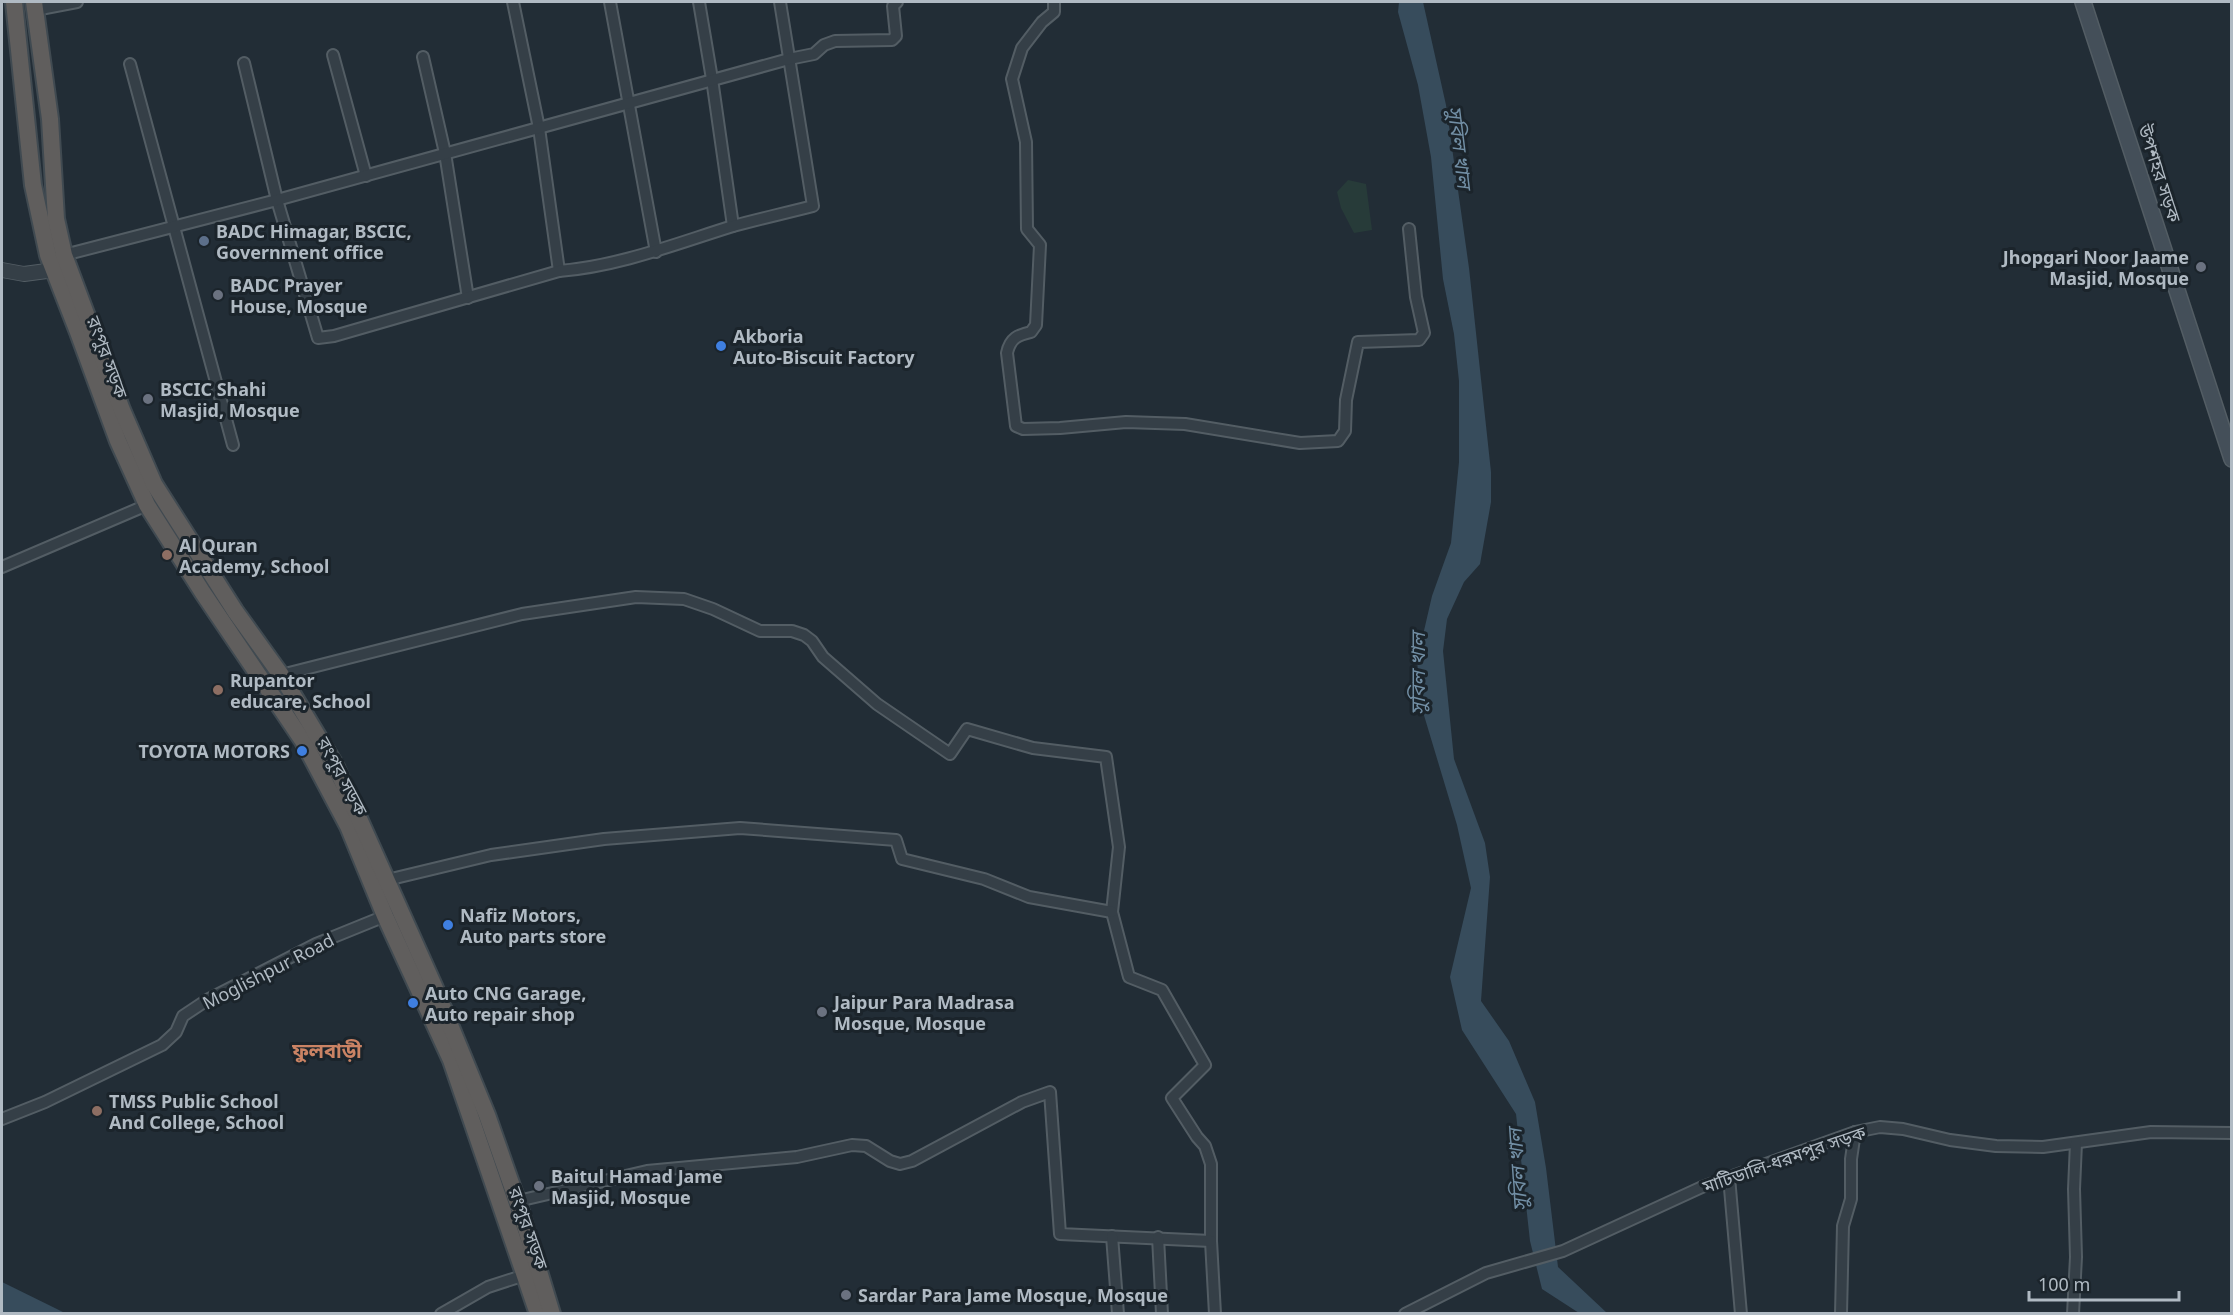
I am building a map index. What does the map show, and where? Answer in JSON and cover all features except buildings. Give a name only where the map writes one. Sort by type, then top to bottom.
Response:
[{"type":"highway","name":"রংপুর সড়ক","points":[[14,2],[33,185],[48,255],[118,441],[147,505],[203,593],[303,741],[348,826],[385,916],[451,1060],[538,1314]]},
{"type":"highway","name":"রংপুর সড়ক","points":[[34,6],[50,119],[56,219],[64,255],[122,410],[153,484],[235,611],[281,675],[335,765],[387,880],[487,1115],[518,1201],[552,1314]]},
{"type":"main road","name":"উপশহর সড়ক","points":[[2083,2],[2232,459]]},
{"type":"street","points":[[34,6],[77,2]]},
{"type":"street","points":[[513,2],[539,128],[559,271]]},
{"type":"street","points":[[610,2],[656,252]]},
{"type":"street","points":[[699,2],[734,226]]},
{"type":"street","points":[[244,63],[278,200],[318,338],[334,336],[559,271],[585,269],[656,252],[734,226],[813,206],[780,2]]},
{"type":"street","points":[[64,255],[278,200],[789,58],[814,54],[824,45],[835,41],[895,39],[893,6],[897,2]]},
{"type":"street","points":[[1054,2],[1054,12],[1042,22],[1023,48],[1012,79],[1026,142],[1028,229],[1040,245],[1036,325],[1031,332],[1018,335],[1009,344],[1007,352],[1016,426],[1023,429],[1126,422],[1185,424],[1300,443],[1338,441],[1345,431],[1346,400],[1358,342],[1419,340],[1424,333],[1416,297],[1409,229]]},
{"type":"street","points":[[333,55],[366,176]]},
{"type":"street","points":[[423,57],[445,153],[468,298]]},
{"type":"street","points":[[130,64],[233,445]]},
{"type":"street","points":[[2,270],[24,274],[54,270]]},
{"type":"street","points":[[2,567],[147,505]]},
{"type":"street","points":[[281,675],[522,614],[636,597],[684,599],[713,609],[760,631],[792,631],[804,635],[812,641],[823,657],[877,705],[950,754],[967,729],[1033,748],[1106,756],[1119,847],[1112,912],[1128,977],[1162,990],[1206,1065],[1172,1098],[1205,1146],[1211,1164],[1211,1241],[1215,1314]]},
{"type":"street","points":[[387,880],[491,855],[604,839],[740,828],[896,840],[902,859],[984,879],[1029,897],[1112,912]]},
{"type":"street","name":"Moglishpur Road","points":[[2,1119],[45,1102],[162,1045],[176,1032],[183,1016],[207,1000],[316,944],[385,916]]},
{"type":"street","points":[[518,1201],[647,1171],[797,1157],[852,1145],[866,1146],[890,1161],[900,1164],[912,1161],[1022,1102],[1050,1092],[1060,1234],[1211,1241]]},
{"type":"street","name":"মাটিডালি-ধরমপুর সড়ক","points":[[1417,1311],[1486,1274],[1563,1251],[1702,1187],[1856,1132],[1880,1127],[1996,1146],[2043,1147],[2151,1132],[2232,1133]]},
{"type":"street","points":[[1841,1314],[1844,1226],[1851,1199],[1851,1159],[1856,1132]]},
{"type":"street","points":[[2073,1314],[2076,1257],[2074,1189],[2076,1143]]},
{"type":"street","points":[[1729,1177],[1741,1314]]},
{"type":"street","points":[[1112,1236],[1118,1314]]},
{"type":"street","points":[[1158,1237],[1162,1314]]},
{"type":"street","points":[[441,1314],[488,1287],[525,1275]]},
{"type":"street","points":[[1405,1314],[1417,1311]]},
{"type":"green space","points":[[1348,180],[1366,184],[1372,230],[1354,233],[1341,208],[1337,192]]},
{"type":"water","points":[[1399,2],[1423,2],[1446,105],[1469,268],[1491,472],[1491,502],[1480,564],[1464,582],[1447,619],[1443,651],[1454,759],[1485,843],[1490,877],[1481,1001],[1509,1041],[1535,1102],[1558,1267],[1607,1313],[1579,1313],[1542,1289],[1530,1241],[1516,1114],[1462,1030],[1450,977],[1471,888],[1457,825],[1423,712],[1417,661],[1432,596],[1451,543],[1459,462],[1459,381],[1454,334],[1443,279],[1431,157],[1418,85],[1398,12]]},
{"type":"water","points":[[2,1282],[65,1313],[2,1313]]},
{"type":"place","name":"BADC Himagar, BSCIC, Government office","points":[[204,241]]},
{"type":"place","name":"Jhopgari Noor Jaame Masjid, Mosque","points":[[2201,267]]},
{"type":"place","name":"BADC Prayer House, Mosque","points":[[218,295]]},
{"type":"place","name":"Akboria Auto-Biscuit Factory","points":[[721,346]]},
{"type":"place","name":"BSCIC Shahi Masjid, Mosque","points":[[148,399]]},
{"type":"place","name":"Al Quran Academy, School","points":[[167,555]]},
{"type":"place","name":"Rupantor educare, School","points":[[218,690]]},
{"type":"place","name":"TOYOTA MOTORS","points":[[302,751]]},
{"type":"place","name":"Nafiz Motors, Auto parts store","points":[[448,925]]},
{"type":"place","name":"Auto CNG Garage, Auto repair shop","points":[[413,1003]]},
{"type":"place","name":"Jaipur Para Madrasa Mosque, Mosque","points":[[822,1012]]},
{"type":"place","name":"TMSS Public School And College, School","points":[[97,1111]]},
{"type":"place","name":"Baitul Hamad Jame Masjid, Mosque","points":[[539,1186]]},
{"type":"place","name":"Sardar Para Jame Mosque, Mosque","points":[[846,1295]]},
{"type":"district","name":"ফুলবাড়ী","points":[[327,1050]]},
{"type":"water label","name":"সুবিল খাল","points":[[1460,147]]},
{"type":"water label","name":"সুবিল খাল","points":[[1417,674]]},
{"type":"water label","name":"সুবিল খাল","points":[[1517,1170]]}]
